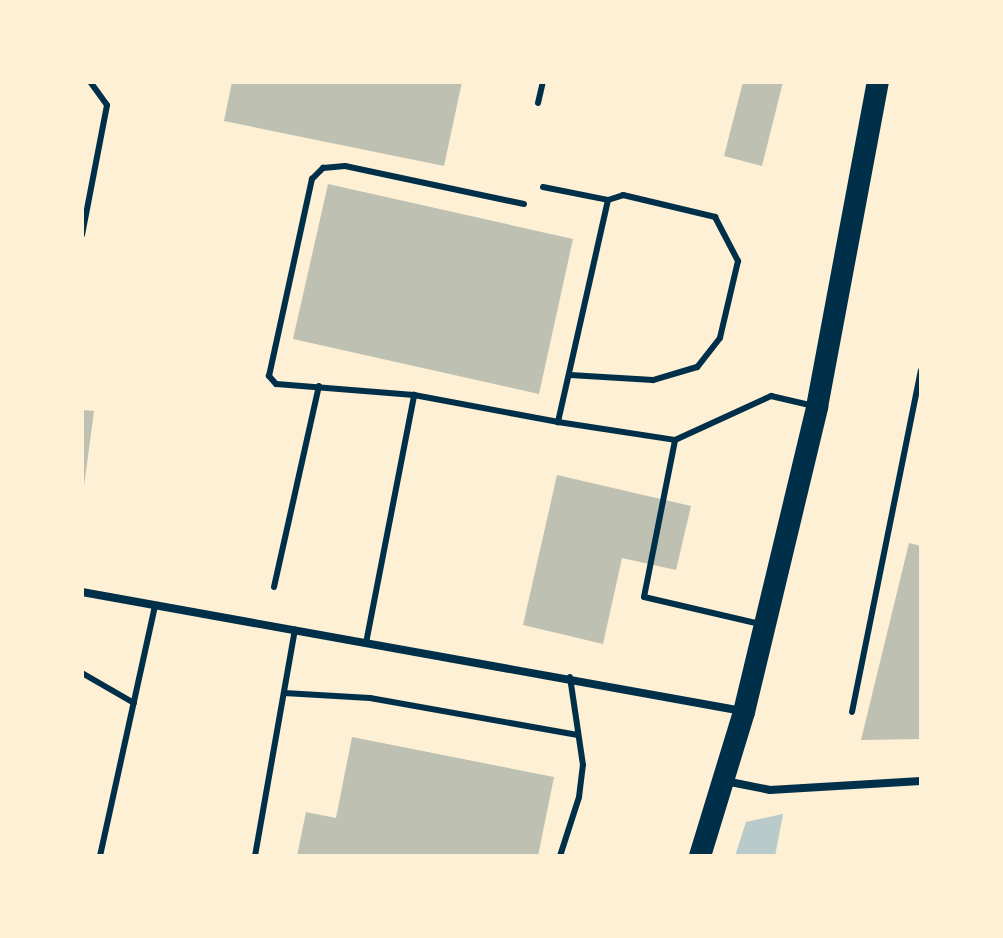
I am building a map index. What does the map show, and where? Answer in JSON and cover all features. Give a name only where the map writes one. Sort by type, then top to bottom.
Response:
[{"type":"highway","points":[[700,856],[744,712],[817,407],[878,82]]},
{"type":"street","points":[[82,592],[570,677],[744,712]]},
{"type":"street","points":[[724,781],[770,790],[921,781]]},
{"type":"lane","points":[[82,235],[107,105],[90,82]]},
{"type":"lane","points":[[538,103],[543,82]]},
{"type":"lane","points":[[524,204],[345,166],[323,168],[312,179],[269,376],[276,384],[414,395],[675,440],[771,396],[817,407]]},
{"type":"lane","points":[[543,187],[608,200],[623,195],[715,217],[738,261],[720,338],[697,367],[653,380],[570,375]]},
{"type":"lane","points":[[558,422],[608,200]]},
{"type":"lane","points":[[852,712],[921,371]]},
{"type":"lane","points":[[274,587],[319,386]]},
{"type":"lane","points":[[366,643],[414,395]]},
{"type":"lane","points":[[675,440],[644,597],[764,625]]},
{"type":"lane","points":[[100,856],[155,605]]},
{"type":"lane","points":[[255,856],[295,630]]},
{"type":"lane","points":[[82,673],[134,703]]},
{"type":"lane","points":[[560,856],[579,797],[583,765],[570,677]]},
{"type":"lane","points":[[284,693],[370,698],[578,735]]},
{"type":"shaded area","points":[[783,814],[775,856],[735,856],[746,822]]},
{"type":"building","points":[[232,82],[462,82],[444,166],[224,121]]},
{"type":"building","points":[[743,82],[783,82],[762,166],[724,156]]},
{"type":"building","points":[[328,184],[573,239],[539,394],[293,339]]},
{"type":"building","points":[[82,410],[94,411],[84,486],[82,485]]},
{"type":"building","points":[[557,475],[691,506],[676,570],[622,558],[603,644],[523,625]]},
{"type":"building","points":[[909,543],[921,546],[921,739],[861,740]]},
{"type":"building","points":[[352,737],[554,777],[538,856],[297,856],[306,812],[336,818]]}]
